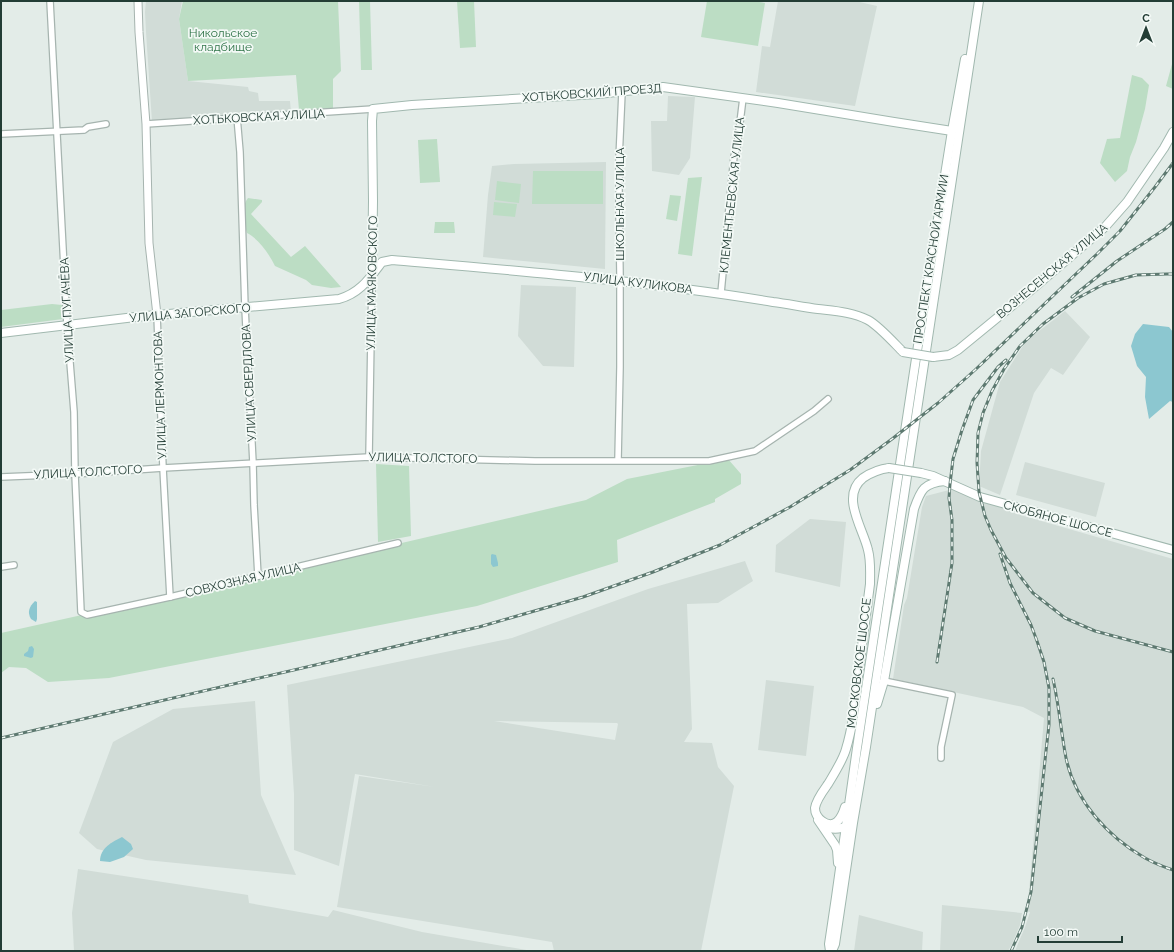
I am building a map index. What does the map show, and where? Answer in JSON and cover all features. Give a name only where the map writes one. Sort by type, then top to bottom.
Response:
[{"type":"main road","name":"ПРОСПЕКТ КРАСНОЙ АРМИИ","points":[[896,518],[922,319],[952,131],[975,1]]},
{"type":"main road","name":"ПРОСПЕКТ КРАСНОЙ АРМИИ","points":[[896,518],[979,1]]},
{"type":"main road","name":"ХОТЬКОВСКИЙ ПРОЕЗД","points":[[373,109],[412,105],[622,92],[663,87],[952,131]]},
{"type":"main road","name":"УЛИЦА МАЯКОВСКОГО","points":[[372,275],[373,109]]},
{"type":"main road","name":"ВОЗНЕСЕНСКАЯ УЛИЦА","points":[[901,350],[933,357],[949,355],[958,350],[1105,227],[1127,202],[1164,148],[1173,132]]},
{"type":"main road","name":"УЛИЦА КУЛИКОВА","points":[[372,275],[382,262],[392,260],[569,275],[717,293],[795,306],[838,311],[855,315],[868,320],[901,350]]},
{"type":"main road","name":"УЛИЦА ЗАГОРСКОГО","points":[[1,333],[157,315],[339,299],[350,296],[372,275]]},
{"type":"main road","name":"МОСКОВСКОЕ ШОССЕ","points":[[851,791],[841,818],[838,822],[829,824],[825,823],[816,814],[816,805],[846,751],[855,706],[869,590],[869,552],[853,508],[853,497],[855,488],[861,480],[879,469],[889,468]]},
{"type":"main road","name":"СКОБЯНОЕ ШОССЕ","points":[[889,468],[933,476],[980,497],[1173,550]]},
{"type":"main road","points":[[866,747],[873,714],[884,681],[914,508],[926,486],[933,482],[945,482]]},
{"type":"main road","name":"МОСКОВСКОЕ ШОССЕ","points":[[831,951],[829,944],[839,878],[866,747],[896,518]]},
{"type":"main road","name":"МОСКОВСКОЕ ШОССЕ","points":[[831,951],[835,944],[849,825],[851,791],[896,518]]},
{"type":"main road","points":[[816,814],[821,823],[828,828],[839,829],[849,825]]},
{"type":"main road","points":[[816,814],[819,823],[837,850],[839,878]]},
{"type":"street","name":"УЛИЦА ПУГАЧЁВА","points":[[50,1],[74,412],[81,612],[87,615]]},
{"type":"street","name":"УЛИЦА ЛЕРМОНТОВА","points":[[138,1],[146,124],[149,243],[157,315],[170,597]]},
{"type":"street","name":"ШКОЛЬНАЯ УЛИЦА","points":[[618,460],[620,367],[619,159],[622,92]]},
{"type":"street","name":"КЛЕМЕНТЬЕВСКАЯ УЛИЦА","points":[[717,293],[734,156],[737,147],[743,98]]},
{"type":"street","name":"ХОТЬКОВСКАЯ УЛИЦА","points":[[146,124],[373,109]]},
{"type":"street","name":"УЛИЦА СВЕРДЛОВА","points":[[237,117],[240,152],[245,308],[258,576]]},
{"type":"street","points":[[1,134],[84,130],[88,127],[106,124]]},
{"type":"street","name":"УЛИЦА МАЯКОВСКОГО","points":[[369,457],[372,275]]},
{"type":"street","name":"УЛИЦА ТОЛСТОГО","points":[[1,477],[369,457],[535,461],[709,461],[755,451],[814,411],[828,399]]},
{"type":"street","name":"СОВХОЗНАЯ УЛИЦА","points":[[87,615],[398,543]]},
{"type":"street","points":[[1,567],[14,565]]},
{"type":"street","points":[[884,681],[952,695],[941,747],[941,758]]},
{"type":"shaded area","points":[[146,1],[182,1],[179,19],[188,81],[248,87],[249,91],[258,93],[259,101],[290,101],[291,112],[152,122],[145,12]]},
{"type":"shaded area","points":[[778,1],[855,1],[877,6],[855,106],[756,92],[762,46],[770,47]]},
{"type":"shaded area","points":[[668,96],[695,97],[690,158],[679,175],[652,171],[651,121],[667,121]]},
{"type":"shaded area","points":[[606,162],[605,269],[483,257],[492,166],[514,164]]},
{"type":"shaded area","points":[[521,285],[576,287],[574,367],[543,366],[518,336]]},
{"type":"shaded area","points":[[1065,311],[1090,337],[1063,375],[1051,368],[1034,393],[1000,495],[979,486],[981,451],[1000,382],[1026,341]]},
{"type":"shaded area","points":[[1025,462],[1105,483],[1096,517],[1016,495]]},
{"type":"shaded area","points":[[953,489],[1017,514],[1173,559],[1173,951],[1015,951],[1030,912],[1025,911],[1029,892],[1044,718],[1023,707],[893,679],[904,605],[907,598],[922,507],[926,496]]},
{"type":"shaded area","points":[[810,519],[846,522],[840,587],[775,572],[776,545]]},
{"type":"shaded area","points":[[745,561],[753,581],[718,603],[687,604],[692,729],[684,742],[712,743],[718,767],[734,786],[701,951],[554,951],[552,942],[337,907],[359,776],[435,787],[355,774],[339,866],[294,850],[294,794],[287,685],[512,638],[648,589]],"holes":[[[494,721],[617,723],[615,740]]]},
{"type":"shaded area","points":[[766,680],[814,686],[806,756],[758,750]]},
{"type":"shaded area","points":[[255,701],[261,795],[296,875],[146,860],[97,849],[79,833],[113,742],[173,709]]},
{"type":"shaded area","points":[[78,869],[248,895],[249,903],[328,917],[333,910],[422,932],[532,951],[74,951],[72,913]]},
{"type":"shaded area","points":[[942,905],[1022,913],[1020,925],[1008,951],[940,951]]},
{"type":"shaded area","points":[[859,915],[923,932],[922,951],[854,951]]},
{"type":"green space","name":"Никольское кладбище","points":[[183,1],[338,1],[341,71],[333,79],[333,108],[299,110],[296,75],[188,81],[179,19]]},
{"type":"green space","points":[[359,1],[370,1],[372,70],[361,70]]},
{"type":"green space","points":[[457,1],[474,1],[476,47],[460,48]]},
{"type":"green space","points":[[707,1],[753,1],[765,3],[758,46],[701,37]]},
{"type":"green space","points":[[1173,64],[1173,89],[1166,86]]},
{"type":"green space","points":[[1132,75],[1142,78],[1149,85],[1145,109],[1127,171],[1115,182],[1100,163],[1107,139],[1120,138]]},
{"type":"green space","points":[[437,139],[440,182],[420,183],[418,140]]},
{"type":"green space","points":[[533,171],[603,171],[603,204],[532,204]]},
{"type":"green space","points":[[702,177],[692,256],[678,254],[688,178]]},
{"type":"green space","points":[[497,181],[521,184],[519,203],[495,200]]},
{"type":"green space","points":[[670,195],[681,196],[677,221],[666,219]]},
{"type":"green space","points":[[248,198],[262,200],[262,202],[251,214],[291,257],[305,246],[341,287],[331,288],[312,285],[306,280],[275,266],[263,247],[256,239],[247,233],[244,220],[244,205]]},
{"type":"green space","points":[[494,202],[517,204],[515,217],[493,215]]},
{"type":"green space","points":[[435,222],[454,222],[455,233],[434,233]]},
{"type":"green space","points":[[52,304],[62,305],[64,316],[63,319],[1,327],[1,310]]},
{"type":"green space","points":[[728,459],[741,474],[741,484],[715,499],[715,502],[617,540],[618,562],[477,606],[109,678],[48,682],[26,668],[9,667],[1,673],[1,633],[333,559],[586,500],[627,479]]},
{"type":"green space","points":[[376,464],[409,466],[411,536],[378,542]]},
{"type":"water","points":[[1143,324],[1169,327],[1173,332],[1173,402],[1170,401],[1149,419],[1145,397],[1146,377],[1137,366],[1131,346],[1135,334]]},
{"type":"water","points":[[492,554],[496,555],[498,566],[493,567],[491,564]]},
{"type":"water","points":[[35,601],[37,602],[36,622],[31,619],[29,612],[31,605]]},
{"type":"water","points":[[32,646],[34,649],[33,657],[31,658],[24,656],[29,647]]},
{"type":"water","points":[[122,837],[131,844],[133,849],[124,857],[110,862],[100,861],[104,849]]},
{"type":"railway","points":[[1,738],[479,627],[583,597],[653,572],[720,545],[790,507],[850,470],[938,403],[975,370],[1120,231],[1173,163]]},
{"type":"railway","points":[[1072,297],[1117,261],[1173,222]]},
{"type":"railway","points":[[1173,274],[1136,275],[1104,284],[1078,298],[1043,324],[1020,346],[1004,369],[992,391],[983,413],[978,433],[977,463],[979,492],[985,516],[991,530],[1006,558],[1033,593],[1065,618],[1095,631],[1173,652]]},
{"type":"railway","points":[[937,662],[952,563],[952,520],[949,498],[953,459],[973,400],[998,367],[1006,360]]},
{"type":"railway","points":[[1000,554],[1010,583],[1031,625],[1037,641],[1044,662],[1049,688],[1049,725],[1031,892],[1022,927],[1011,951]]},
{"type":"railway","points":[[1053,679],[1070,774],[1085,803],[1118,840],[1145,858],[1173,870]]}]
